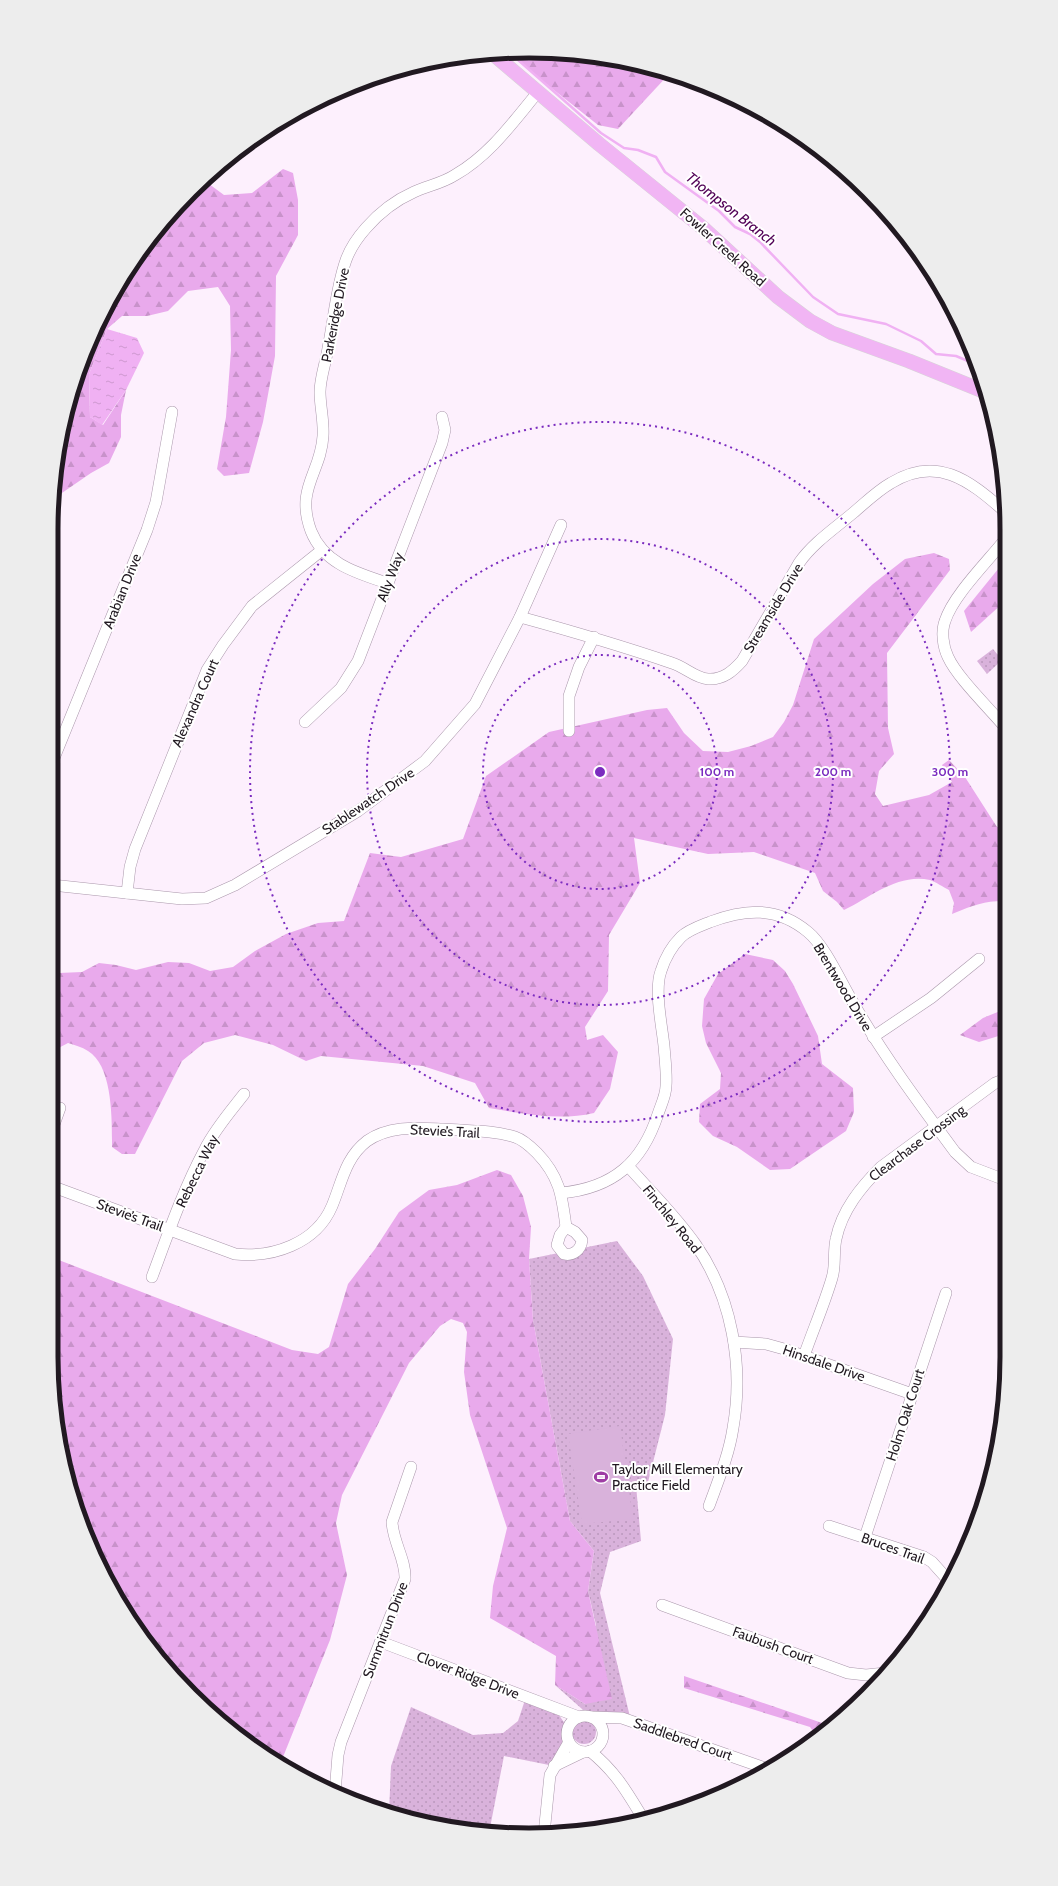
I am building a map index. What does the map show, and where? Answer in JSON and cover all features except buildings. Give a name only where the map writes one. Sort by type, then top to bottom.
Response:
[{"type":"main road","name":"Fowler Creek Road","points":[[499,59],[599,144],[675,204],[778,297],[810,321],[832,333],[908,360],[978,389]]},
{"type":"street","name":"Parkeridge Drive","points":[[387,583],[353,571],[335,561],[322,550],[308,522],[306,499],[309,481],[320,452],[323,437],[320,391],[346,258],[366,228],[388,207],[412,193],[454,176],[488,152],[538,92]]},
{"type":"street","name":"Arabian Drive","points":[[58,748],[152,516],[156,502],[172,412]]},
{"type":"street","name":"Ally Way","points":[[305,722],[328,701],[352,673],[358,661],[442,443],[445,430],[442,417]]},
{"type":"street","name":"Streamside Drive","points":[[520,617],[594,638],[675,664],[702,678],[711,679],[721,677],[731,672],[742,661],[806,554],[890,483],[915,473],[934,471],[946,472],[971,484],[999,507]]},
{"type":"street","name":"Stablewatch Drive","points":[[58,886],[182,899],[206,898],[234,885],[358,811],[425,761],[475,704],[520,617],[560,525]]},
{"type":"street","points":[[1000,546],[953,603],[944,621],[943,634],[944,648],[955,668],[1000,721]]},
{"type":"street","name":"Alexandra Court","points":[[127,893],[130,867],[135,849],[207,670],[223,645],[252,606],[322,550]]},
{"type":"street","points":[[569,731],[569,696],[579,667],[594,638]]},
{"type":"street","name":"Brentwood Drive","points":[[562,1193],[581,1191],[609,1180],[628,1166],[641,1151],[649,1138],[666,1088],[658,1002],[660,973],[669,951],[682,936],[701,926],[730,915],[753,911],[786,918],[809,932],[824,952],[873,1037],[963,1161],[983,1172],[1000,1178]]},
{"type":"street","points":[[873,1037],[931,998],[979,959]]},
{"type":"street","name":"Clearchase Crossing","points":[[804,1356],[832,1277],[836,1240],[847,1209],[866,1182],[881,1167],[995,1083],[1000,1081]]},
{"type":"street","name":"Rebecca Way","points":[[152,1277],[169,1229],[205,1148],[220,1124],[244,1094]]},
{"type":"street","points":[[58,1114],[60,1108]]},
{"type":"street","name":"Stevie’s Trail","points":[[58,1189],[236,1254],[262,1255],[290,1247],[309,1234],[325,1217],[331,1208],[345,1168],[354,1153],[368,1141],[377,1136],[404,1128],[414,1127],[496,1134],[515,1137],[530,1145],[549,1165],[562,1193],[566,1227]]},
{"type":"street","name":"Finchley Road","points":[[628,1166],[684,1228],[697,1246],[719,1289],[734,1342],[737,1397],[733,1429],[709,1506]]},
{"type":"street","name":"Holm Oak Court","points":[[865,1537],[946,1293]]},
{"type":"street","name":"Hinsdale Drive","points":[[734,1342],[766,1344],[912,1394]]},
{"type":"street","name":"Summitrun Drive","points":[[336,1786],[338,1755],[341,1742],[405,1579],[404,1565],[392,1522],[411,1467]]},
{"type":"street","name":"Bruces Trail","points":[[829,1526],[924,1557],[932,1562],[945,1577]]},
{"type":"street","name":"Faubush Court","points":[[662,1605],[848,1673],[866,1675],[877,1674]]},
{"type":"street","name":"Clover Ridge Drive","points":[[381,1642],[579,1717],[591,1717]]},
{"type":"street","points":[[554,1708],[568,1728]]},
{"type":"street","points":[[579,1717],[571,1722],[568,1728],[567,1734],[572,1747],[586,1751],[606,1764],[621,1782],[641,1814]]},
{"type":"street","points":[[591,1717],[600,1725],[606,1764]]},
{"type":"street","name":"Saddlebred Court","points":[[591,1717],[622,1718],[761,1767]]},
{"type":"street","name":"Saddlebred Court","points":[[602,1735],[622,1718]]},
{"type":"street","points":[[554,1766],[595,1748],[602,1735]]},
{"type":"street","points":[[545,1827],[550,1775],[569,1742]]},
{"type":"shaded area","points":[[993,649],[1000,658],[1000,662],[987,674],[977,661]]},
{"type":"shaded area","points":[[617,1241],[643,1276],[673,1339],[665,1415],[648,1482],[636,1485],[641,1541],[610,1552],[600,1593],[631,1721],[591,1717],[555,1685],[585,1704],[596,1625],[588,1591],[594,1551],[570,1521],[533,1320],[529,1259]]},
{"type":"shaded area","name":"Taylor Mill Elementary Practice Field","points":[[620,1426],[633,1519],[582,1524],[568,1434]]},
{"type":"shaded area","points":[[526,1697],[554,1708],[568,1728],[567,1734],[569,1742],[554,1766],[504,1756],[490,1826],[437,1819],[389,1806],[391,1766],[411,1707],[473,1735],[503,1733],[518,1721]]},
{"type":"shaded area","points":[[584,1720],[592,1724],[596,1732],[592,1740],[584,1744],[576,1740],[572,1732],[576,1724]]},
{"type":"green space","points":[[517,58],[560,59],[590,62],[621,67],[665,78],[618,129],[598,125],[540,79]]},
{"type":"green space","points":[[283,169],[293,173],[298,200],[298,235],[276,276],[275,356],[263,422],[249,473],[224,476],[217,469],[226,417],[231,350],[230,306],[218,287],[188,291],[168,311],[147,316],[122,316],[107,329],[89,374],[90,417],[103,425],[126,390],[121,415],[121,437],[109,463],[91,473],[59,495],[67,437],[83,378],[107,321],[121,293],[137,267],[175,218],[209,184],[224,195],[252,193]]},
{"type":"green space","points":[[934,553],[949,559],[950,570],[887,653],[888,728],[894,754],[879,771],[875,794],[883,806],[929,795],[952,782],[942,765],[949,760],[965,777],[997,827],[1000,827],[1000,902],[993,901],[952,914],[954,903],[949,890],[930,880],[918,879],[896,883],[844,910],[837,902],[823,891],[815,873],[754,852],[708,854],[634,838],[640,883],[609,935],[608,991],[585,1027],[587,1040],[603,1035],[618,1052],[610,1089],[594,1113],[555,1117],[489,1108],[475,1083],[423,1066],[321,1056],[306,1061],[273,1045],[235,1035],[204,1043],[182,1061],[135,1154],[122,1154],[112,1147],[111,1109],[107,1081],[96,1058],[88,1051],[68,1043],[58,1048],[58,973],[82,972],[99,963],[136,970],[168,962],[189,963],[210,971],[233,967],[255,951],[286,934],[318,923],[344,921],[370,853],[401,857],[463,839],[486,776],[549,732],[647,710],[667,708],[684,733],[703,751],[728,752],[751,746],[773,737],[784,722],[793,705],[814,639],[873,584],[905,559]]},
{"type":"green space","points":[[1000,567],[1000,606],[971,632],[964,611]]},
{"type":"green space","points":[[745,954],[773,960],[785,971],[793,984],[818,1036],[822,1064],[853,1088],[854,1112],[846,1131],[790,1169],[770,1170],[737,1147],[713,1136],[699,1122],[700,1104],[720,1089],[721,1073],[706,1043],[702,1026],[704,999],[718,974]]},
{"type":"green space","points":[[1000,1011],[1000,1036],[979,1042],[960,1035],[983,1018]]},
{"type":"green space","points":[[497,1170],[511,1175],[523,1196],[531,1227],[529,1259],[533,1320],[570,1521],[594,1551],[588,1591],[612,1699],[585,1704],[555,1685],[556,1656],[490,1618],[493,1586],[507,1528],[470,1415],[464,1372],[467,1332],[463,1323],[451,1319],[440,1326],[409,1363],[342,1495],[336,1523],[347,1575],[330,1640],[283,1759],[242,1731],[218,1711],[175,1668],[137,1619],[121,1592],[94,1537],[74,1479],[62,1418],[58,1357],[58,1260],[292,1350],[318,1354],[329,1347],[348,1284],[375,1249],[399,1212],[429,1190],[457,1185]]},
{"type":"green space","points":[[684,1676],[825,1724],[814,1733],[810,1727],[684,1688]]},
{"type":"water","points":[[107,329],[137,338],[144,353],[126,390],[102,425],[90,417],[89,374]]},
{"type":"waterway","name":"Thompson Branch","points":[[516,58],[601,133],[624,148],[638,150],[656,157],[665,172],[719,211],[735,227],[750,234],[760,242],[813,297],[838,314],[886,324],[921,341],[936,354],[956,356],[969,361]]},
{"type":"place","name":"Taylor Mill Elementary Practice Field","points":[[601,1477]]}]
